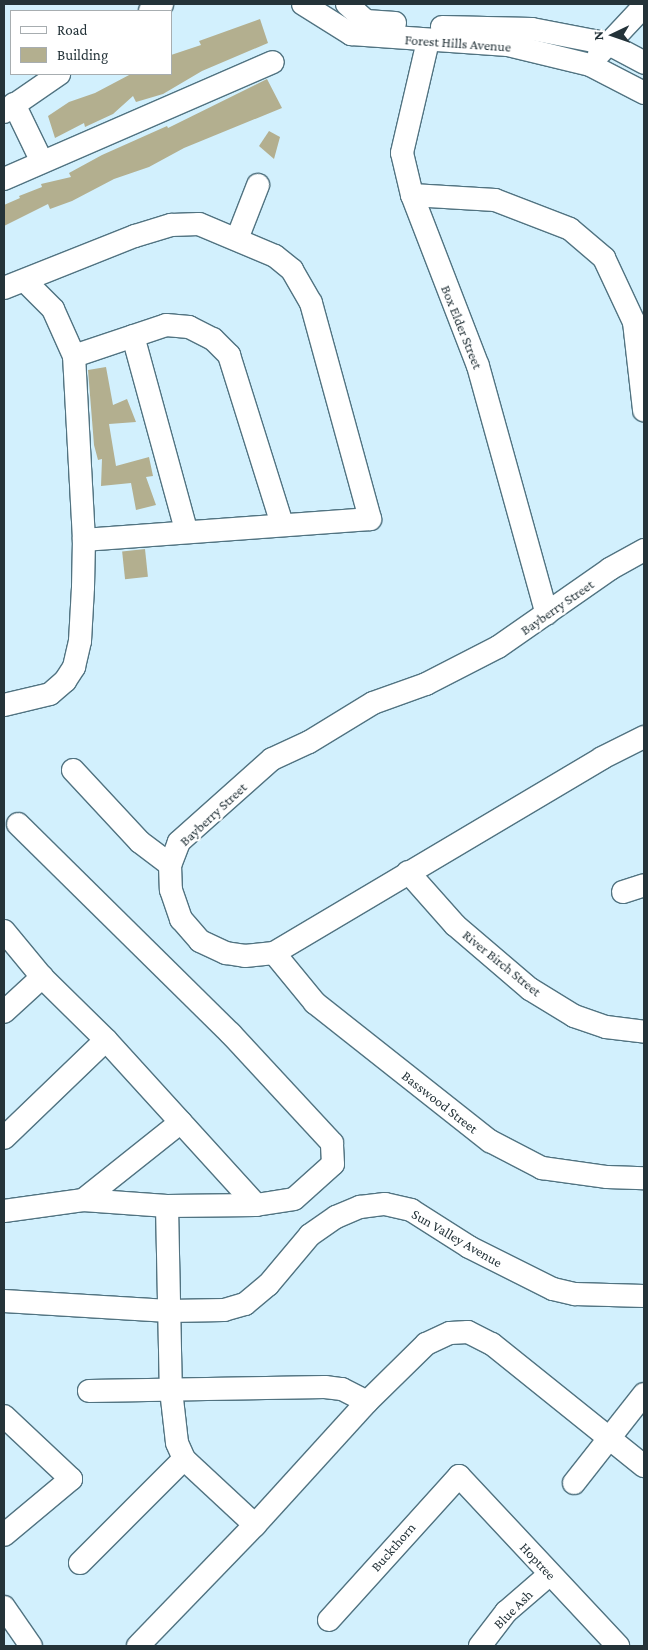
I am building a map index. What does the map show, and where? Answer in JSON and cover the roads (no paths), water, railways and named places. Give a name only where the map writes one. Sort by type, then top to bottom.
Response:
[{"type":"street","name":"Forest Hills Avenue","points":[[303,4],[351,34],[428,41],[508,45],[590,65],[644,93]]},
{"type":"street","name":"Forest Hills Avenue","points":[[347,4],[366,21],[430,26],[532,29],[609,44],[644,63]]},
{"type":"street","points":[[590,65],[644,6]]},
{"type":"street","name":"Box Elder Street","points":[[428,41],[402,153],[412,195],[478,366],[547,614]]},
{"type":"street","points":[[4,179],[272,62]]},
{"type":"street","points":[[42,162],[9,108],[58,75]]},
{"type":"street","points":[[237,239],[258,185]]},
{"type":"street","points":[[412,195],[495,200],[570,228],[604,258],[634,322],[644,410]]},
{"type":"street","points":[[4,288],[171,224],[199,224],[275,256],[304,285],[370,520],[186,530],[84,540]]},
{"type":"street","points":[[4,705],[50,694],[65,681],[74,667],[80,641],[84,540],[74,356],[53,309],[25,281]]},
{"type":"street","points":[[74,356],[166,325],[189,327],[213,339],[229,355],[282,524]]},
{"type":"street","points":[[133,336],[186,530]]},
{"type":"street","name":"Bayberry Street","points":[[644,550],[610,569],[498,647],[426,684],[373,703],[309,742],[272,759],[179,842],[170,865],[171,890],[181,919],[200,941],[226,953],[245,956],[274,953],[602,758],[644,737]]},
{"type":"street","points":[[73,770],[140,842],[170,865]]},
{"type":"street","points":[[4,1211],[83,1200],[166,1206],[256,1204],[294,1199],[333,1164],[332,1143],[231,1034],[18,824]]},
{"type":"street","name":"River Birch Street","points":[[408,872],[455,924],[530,989],[574,1016],[606,1027],[644,1032]]},
{"type":"street","points":[[623,892],[644,885]]},
{"type":"street","points":[[4,931],[42,977],[106,1040],[256,1204]]},
{"type":"street","name":"Basswood Street","points":[[274,953],[314,1003],[490,1141],[542,1168],[607,1178],[644,1178]]},
{"type":"street","points":[[4,1012],[42,977]]},
{"type":"street","points":[[4,1138],[106,1040]]},
{"type":"street","points":[[83,1200],[181,1122]]},
{"type":"street","name":"Sun Valley Avenue","points":[[4,1301],[169,1311],[224,1310],[245,1304],[268,1285],[310,1235],[336,1217],[360,1207],[385,1204],[411,1210],[470,1247],[553,1289],[576,1294],[644,1296]]},
{"type":"street","points":[[166,1206],[171,1390],[177,1443],[184,1459],[255,1526]]},
{"type":"street","points":[[138,1646],[255,1526],[367,1402],[426,1344],[450,1333],[468,1332],[492,1344],[527,1370],[644,1466]]},
{"type":"street","points":[[89,1391],[325,1387],[342,1389],[367,1402]]},
{"type":"street","points":[[574,1483],[644,1394]]},
{"type":"street","points":[[4,1416],[71,1479],[4,1535]]},
{"type":"street","points":[[80,1563],[184,1459]]},
{"type":"street","name":"Hoptree","points":[[459,1476],[618,1646]]},
{"type":"street","name":"Buckthorn","points":[[329,1620],[459,1476]]},
{"type":"street","name":"Blue Ash","points":[[480,1646],[506,1612],[550,1574]]},
{"type":"street","points":[[4,1607],[31,1646]]}]
